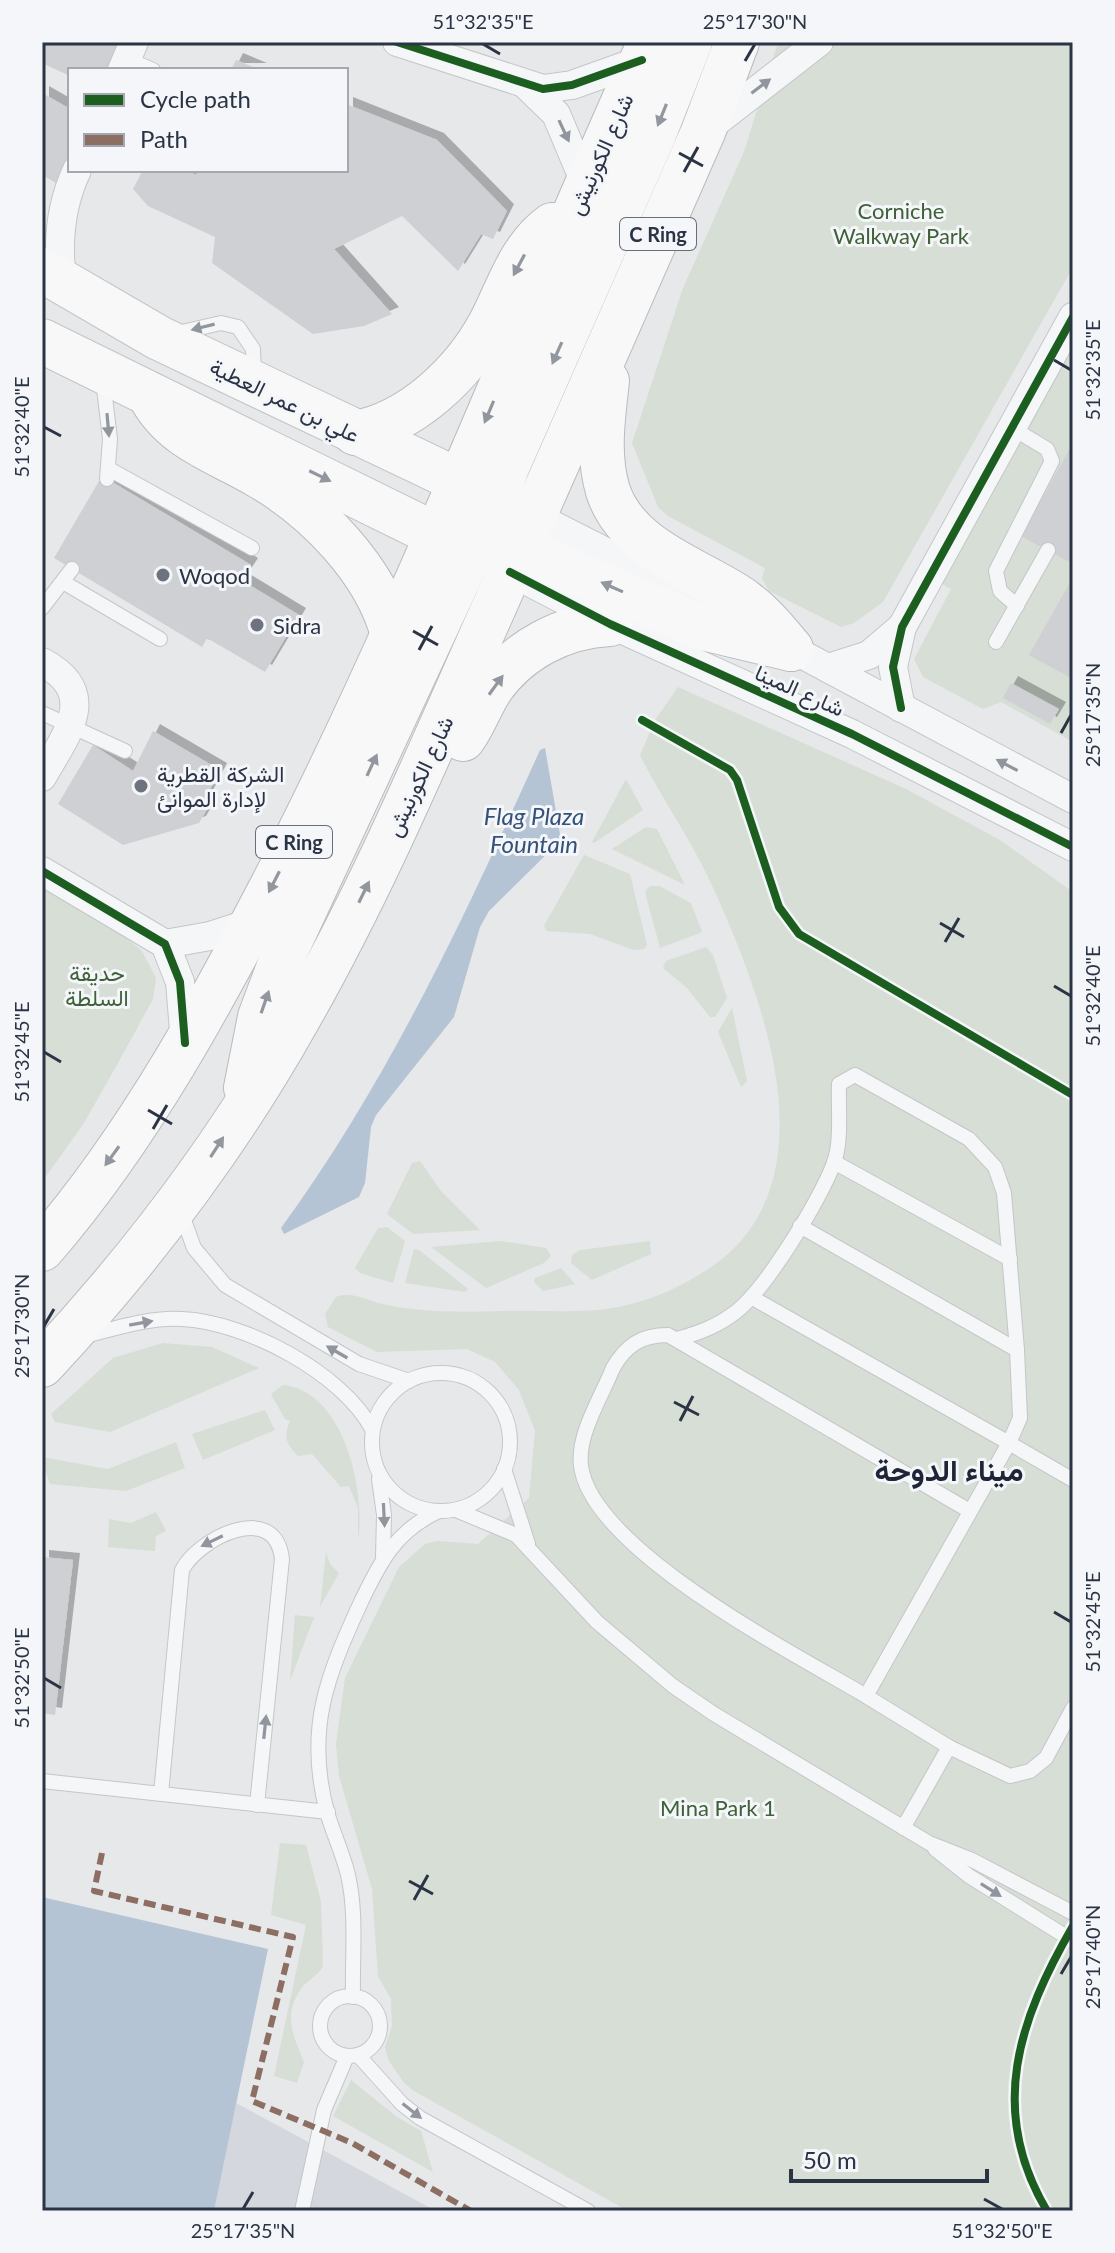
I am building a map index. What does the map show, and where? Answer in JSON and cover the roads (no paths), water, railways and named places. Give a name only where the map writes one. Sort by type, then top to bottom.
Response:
[{"type":"main road","points":[[244,1106],[253,1047],[270,989],[488,530],[690,42]]},
{"type":"main road","name":"شارع الكورنيش","points":[[42,1249],[132,1127],[185,1043],[253,922],[335,762],[393,635],[488,530],[613,336],[703,132],[737,42]]},
{"type":"main road","name":"شارع الكورنيش","points":[[54,1352],[124,1274],[178,1203],[244,1106],[327,968],[414,790],[580,198],[646,51]]},
{"type":"main road","points":[[355,433],[400,419],[446,379],[480,341],[534,242],[580,198]]},
{"type":"main road","name":"علي بن عمر العطية","points":[[49,284],[255,387],[355,433],[488,530]]},
{"type":"main road","points":[[613,336],[602,453],[615,506],[649,544],[757,611],[810,659]]},
{"type":"main road","points":[[42,341],[149,394],[488,530],[703,628],[810,659]]},
{"type":"main road","points":[[149,394],[176,431],[275,485],[313,517],[371,579],[384,605],[393,635]]},
{"type":"main road","points":[[414,790],[454,751],[489,692],[518,661],[560,633],[610,624]]},
{"type":"street","points":[[397,42],[528,87],[572,85],[646,51]]},
{"type":"street","name":"شارع الكورنيش","points":[[703,132],[819,42]]},
{"type":"street","points":[[528,87],[556,114],[580,198]]},
{"type":"street","points":[[42,216],[72,180]]},
{"type":"street","points":[[49,284],[72,180]]},
{"type":"street","points":[[901,708],[893,667],[902,627],[1073,317]]},
{"type":"street","name":"شارع المينا","points":[[488,530],[610,624],[852,734],[1073,847]]},
{"type":"street","points":[[810,659],[869,655],[902,627]]},
{"type":"street","name":"شارع المينا","points":[[810,659],[1073,799]]},
{"type":"street","points":[[42,662],[67,679],[74,695],[71,727],[42,777]]},
{"type":"street","points":[[852,734],[874,693]]},
{"type":"street","points":[[42,871],[165,944],[180,982],[185,1043]]},
{"type":"street","points":[[165,944],[210,936],[253,922]]},
{"type":"lane","points":[[103,372],[108,474],[252,548]]},
{"type":"lane","points":[[1012,428],[1047,449],[1052,461],[996,571],[1000,591],[1017,606]]},
{"type":"lane","points":[[996,642],[1048,550]]},
{"type":"lane","points":[[42,608],[67,575],[160,639]]},
{"type":"lane","points":[[42,713],[125,751]]},
{"type":"lane","points":[[677,1339],[708,1330],[751,1297],[800,1226],[834,1162],[839,1084],[855,1075],[982,1149],[995,1167],[1004,1193],[1020,1418],[1009,1443],[968,1510],[866,1696]]},
{"type":"lane","points":[[834,1162],[1010,1259]]},
{"type":"lane","points":[[178,1203],[194,1248],[225,1285],[372,1371],[409,1381]]},
{"type":"lane","points":[[800,1226],[1017,1350]]},
{"type":"lane","points":[[751,1297],[1073,1480]]},
{"type":"lane","points":[[54,1352],[164,1320],[183,1319],[237,1330],[261,1340],[341,1389],[363,1413],[372,1429]]},
{"type":"lane","points":[[968,1510],[668,1335],[641,1339],[620,1356],[583,1445],[581,1465],[589,1491],[619,1528],[670,1574],[949,1747],[1000,1774],[1020,1775],[1046,1758],[1073,1708]]},
{"type":"lane","points":[[383,1557],[384,1515],[372,1452],[372,1429],[379,1410],[392,1393],[409,1381],[426,1375],[454,1375],[480,1385],[494,1398],[509,1432],[504,1469],[530,1548]]},
{"type":"lane","points":[[378,1474],[394,1493],[414,1506],[437,1512],[456,1510],[485,1495],[504,1469]]},
{"type":"lane","points":[[456,1510],[500,1526],[530,1548],[597,1622],[673,1686],[929,1843],[972,1860],[1073,1913]]},
{"type":"lane","points":[[353,1997],[350,1886],[328,1812],[317,1756],[323,1693],[383,1557],[406,1530],[437,1512]]},
{"type":"lane","points":[[161,1794],[177,1584],[188,1558],[210,1540],[251,1527],[261,1529],[277,1540],[282,1559],[257,1805]]},
{"type":"lane","points":[[903,1828],[949,1747]]},
{"type":"lane","points":[[42,1781],[328,1812]]},
{"type":"lane","points":[[929,1843],[969,1876],[1073,1941]]},
{"type":"lane","points":[[302,2211],[324,2110],[352,2056],[374,2044],[380,2024],[371,2006],[353,1997],[333,2002],[326,2009],[320,2029],[329,2047],[352,2056],[420,2118],[588,2211]]},
{"type":"water","name":"Flag Plaza Fountain","points":[[545,748],[561,840],[489,911],[480,927],[454,1017],[376,1115],[371,1127],[365,1183],[359,1197],[284,1234],[281,1228],[356,1114],[423,996],[540,750]]},
{"type":"water","points":[[42,1897],[268,1949],[214,2211],[42,2211]]},
{"type":"place","name":"Woqod","points":[[163,575]]},
{"type":"place","name":"Sidra","points":[[257,625]]},
{"type":"place","name":"الشركة القطرية لإدارة الموانئ","points":[[141,786]]},
{"type":"district","name":"ميناء الدوحة","points":[[949,1469]]},
{"type":"park label","name":"Corniche Walkway Park","points":[[901,222]]},
{"type":"park label","name":"حديقة السلطة","points":[[97,984]]},
{"type":"park label","name":"Mina Park 1","points":[[718,1807]]}]
